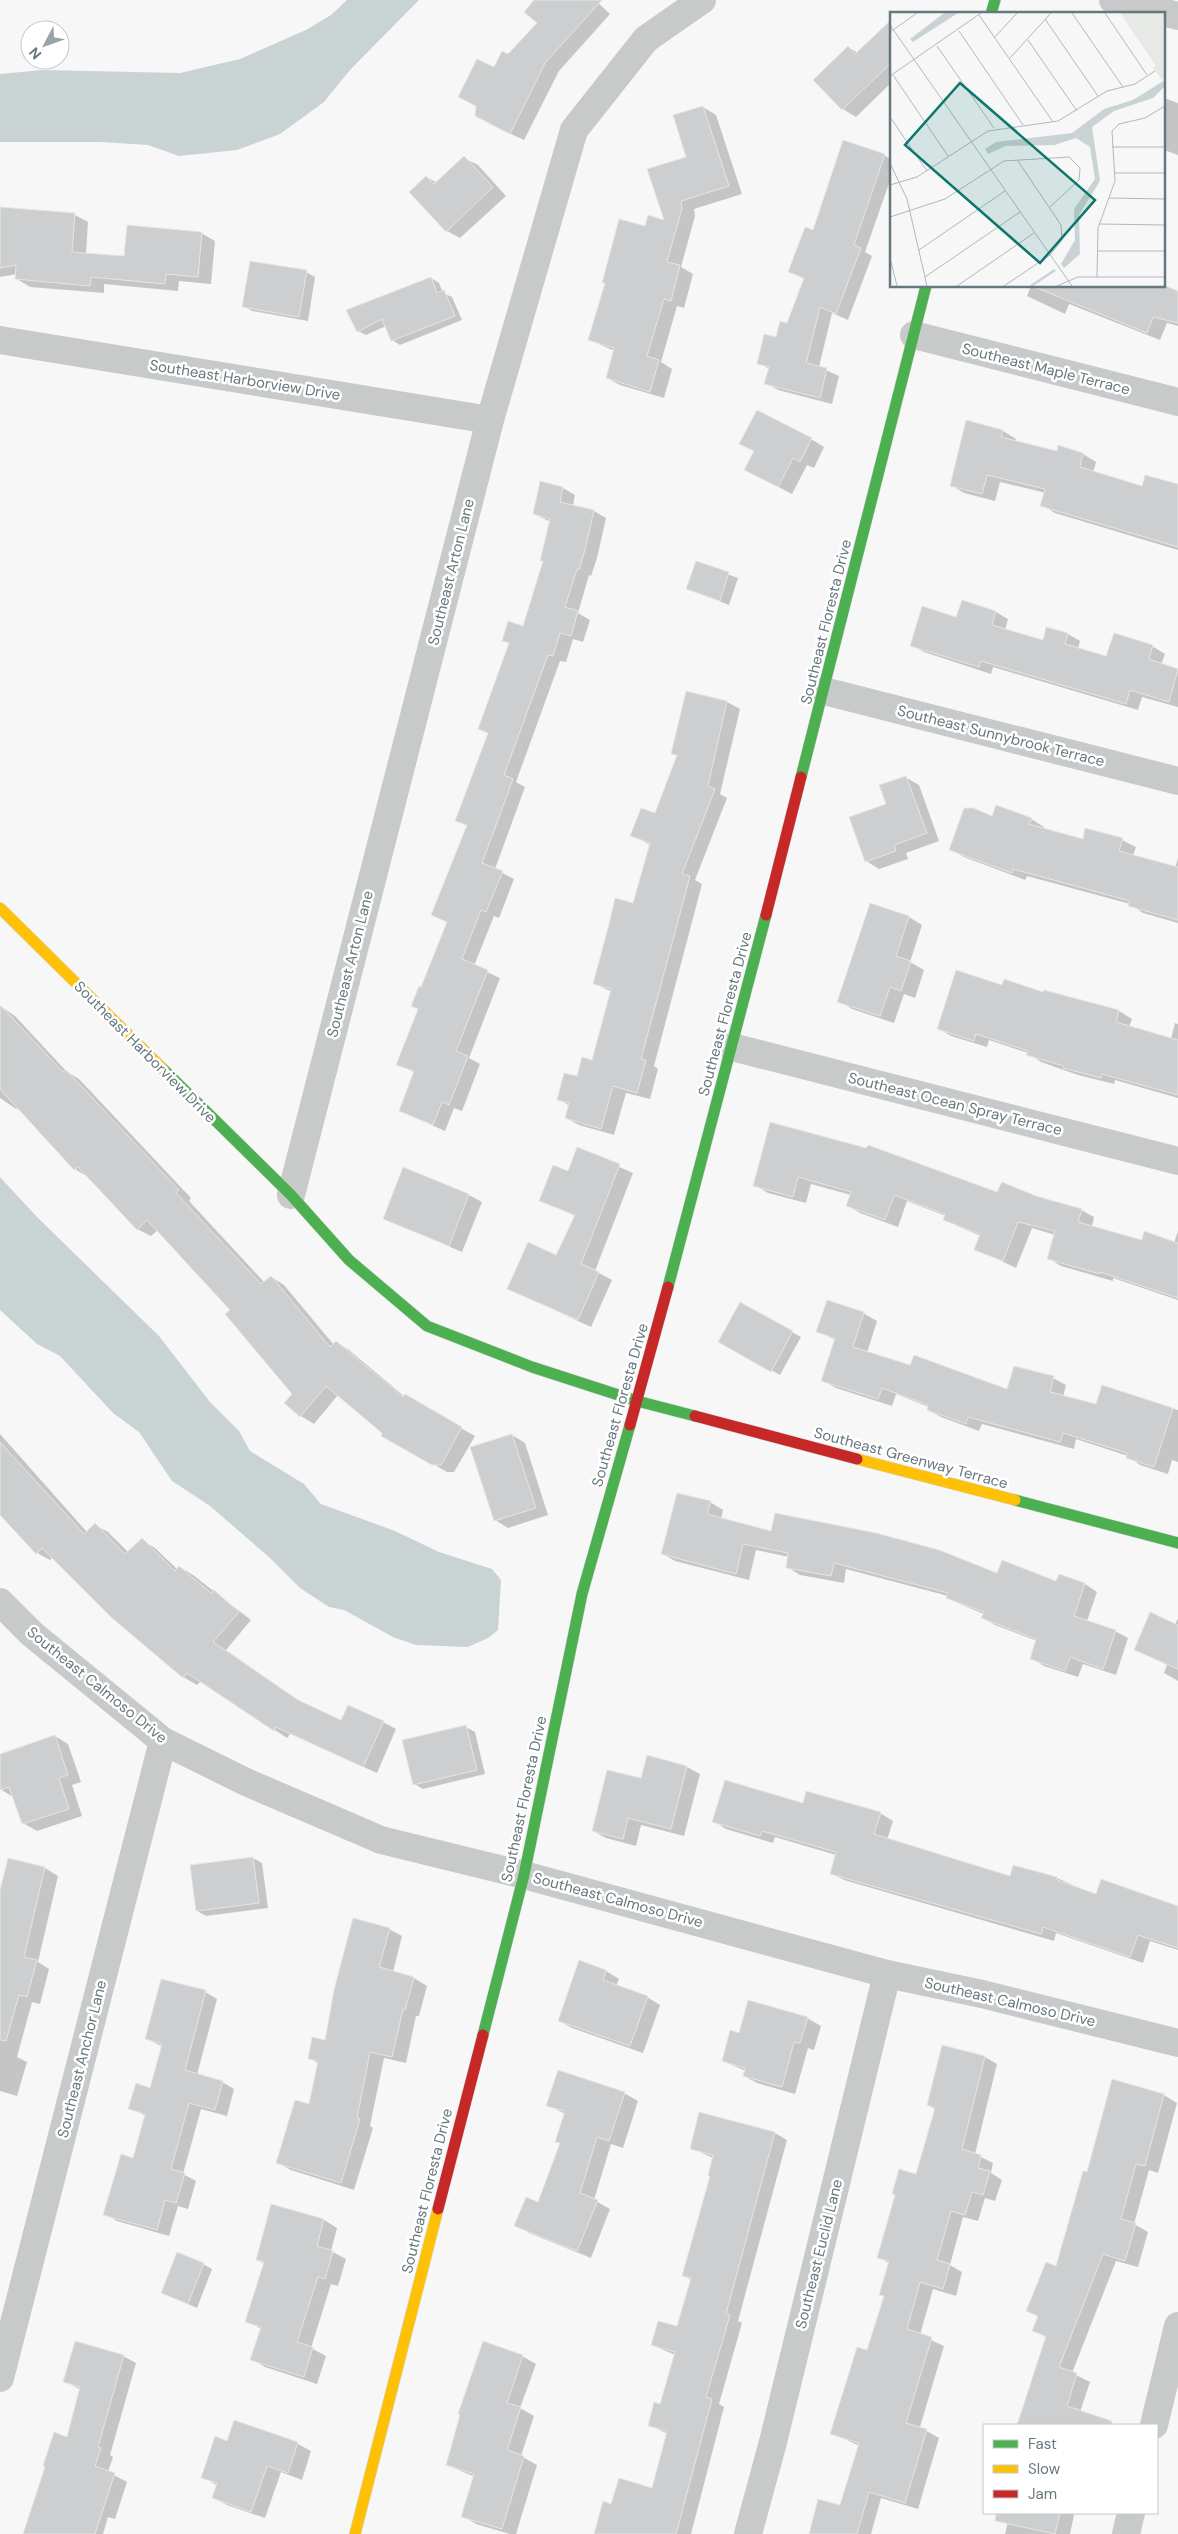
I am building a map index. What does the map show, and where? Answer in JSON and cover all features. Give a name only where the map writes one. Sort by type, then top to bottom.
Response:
[{"type":"street","name":"Southeast Arton Lane","points":[[291,1195],[490,420],[574,130],[646,39],[702,0]]},
{"type":"street","points":[[1113,0],[1162,12]]},
{"type":"street","name":"Southeast Floresta Drive","points":[[355,2534],[524,1875],[582,1594],[637,1401],[732,1048],[926,288]]},
{"type":"street","name":"Southeast Maple Terrace","points":[[914,335],[1178,402]]},
{"type":"street","name":"Southeast Harborview Drive","points":[[0,340],[490,420]]},
{"type":"street","name":"Southeast Sunnybrook Terrace","points":[[824,691],[1178,781]]},
{"type":"street","name":"Southeast Harborview Drive","points":[[0,908],[291,1195],[350,1260],[427,1326],[532,1367],[637,1401]]},
{"type":"street","name":"Southeast Ocean Spray Terrace","points":[[732,1048],[1178,1161]]},
{"type":"street","name":"Southeast Greenway Terrace","points":[[637,1401],[1178,1543]]},
{"type":"street","name":"Southeast Calmoso Drive","points":[[0,1602],[32,1634],[163,1741],[246,1782],[381,1840],[524,1875],[887,1974],[982,1994],[1178,2043]]},
{"type":"street","name":"Southeast Anchor Lane","points":[[0,2378],[163,1741]]},
{"type":"street","name":"Southeast Euclid Lane","points":[[748,2534],[773,2442],[887,1974]]},
{"type":"street","points":[[1154,2424],[1178,2326]]},
{"type":"street","points":[[1126,2534],[1132,2514]]},
{"type":"shaded area","points":[[347,0],[419,0],[350,70],[324,102],[280,134],[237,150],[179,156],[148,145],[101,142],[0,142],[0,74],[42,70],[180,73],[240,59],[306,30],[331,15]]},
{"type":"shaded area","points":[[0,1177],[38,1218],[159,1336],[210,1402],[239,1431],[250,1451],[304,1484],[321,1504],[395,1531],[439,1552],[492,1569],[501,1580],[498,1630],[488,1638],[468,1647],[416,1645],[393,1637],[344,1610],[329,1607],[300,1588],[270,1558],[210,1506],[172,1481],[139,1432],[113,1413],[60,1356],[37,1344],[0,1310]]},
{"type":"building","points":[[534,0],[602,0],[545,63],[510,134],[475,116],[476,106],[458,97],[477,59],[494,67],[502,51],[508,54],[537,23],[524,12]]},
{"type":"building","points":[[890,21],[890,64],[842,110],[813,80],[848,46],[855,54]]},
{"type":"building","points":[[703,106],[729,186],[681,201],[682,208],[667,262],[680,265],[671,301],[664,299],[647,356],[659,360],[650,392],[606,378],[614,348],[588,340],[605,283],[602,283],[619,219],[645,226],[648,215],[664,220],[647,169],[686,157],[673,115]]},
{"type":"building","points":[[843,140],[885,154],[854,245],[861,248],[836,314],[820,307],[806,363],[827,368],[820,398],[764,384],[769,367],[757,364],[764,334],[776,337],[780,321],[787,323],[804,278],[788,272],[805,227],[813,230]]},
{"type":"building","points":[[464,156],[493,187],[446,232],[409,192],[426,176],[434,184]]},
{"type":"building","points":[[0,207],[75,213],[72,252],[124,256],[127,225],[202,232],[198,277],[166,274],[165,284],[91,277],[90,286],[15,279],[16,265],[0,268]]},
{"type":"building","points":[[250,261],[307,270],[299,317],[242,307]]},
{"type":"building","points":[[431,277],[437,293],[444,290],[455,316],[391,341],[382,319],[357,332],[346,310]]},
{"type":"building","points":[[1166,286],[1178,291],[1178,323],[1153,317],[1147,333],[1037,288],[1166,288]]},
{"type":"building","points":[[757,410],[812,438],[800,462],[793,458],[778,487],[744,470],[754,451],[739,444]]},
{"type":"building","points":[[966,420],[1003,430],[1001,437],[1057,451],[1058,445],[1083,453],[1080,467],[1142,486],[1145,475],[1178,484],[1178,547],[1040,506],[1045,489],[987,475],[982,494],[950,486]]},
{"type":"building","points":[[540,481],[563,487],[560,502],[594,510],[585,550],[565,607],[578,611],[571,636],[560,633],[553,656],[548,655],[504,775],[513,779],[482,863],[503,871],[486,912],[481,910],[462,959],[488,970],[456,1051],[468,1056],[449,1105],[442,1102],[433,1125],[399,1111],[414,1071],[396,1065],[418,1009],[411,1006],[419,986],[421,987],[447,922],[431,915],[467,825],[455,821],[488,733],[478,729],[509,643],[502,641],[508,621],[523,626],[543,561],[540,561],[550,519],[533,514]]},
{"type":"building","points":[[696,561],[729,572],[720,601],[686,589]]},
{"type":"building","points":[[962,600],[996,611],[992,625],[1043,640],[1046,627],[1068,633],[1065,644],[1106,656],[1114,633],[1153,645],[1149,659],[1178,669],[1169,702],[1130,690],[1126,704],[981,661],[979,667],[910,646],[922,606],[956,617]]},
{"type":"building","points":[[686,691],[727,701],[708,786],[715,789],[682,874],[690,876],[641,1059],[646,1060],[637,1093],[613,1086],[601,1129],[565,1118],[569,1103],[557,1100],[564,1073],[577,1076],[582,1057],[592,1060],[611,989],[593,984],[615,898],[633,903],[650,843],[630,836],[641,808],[655,813],[677,755],[671,754]]},
{"type":"building","points":[[906,776],[927,833],[894,845],[896,851],[865,862],[849,817],[886,804],[879,785]]},
{"type":"building","points":[[996,805],[1032,818],[1029,824],[1083,839],[1085,828],[1123,838],[1119,851],[1178,867],[1178,920],[1128,906],[1130,901],[1013,869],[1012,873],[949,850],[964,808],[973,808],[992,816]]},
{"type":"building","points":[[870,903],[909,916],[896,956],[911,961],[901,991],[890,987],[880,1016],[837,1002]]},
{"type":"building","points":[[956,970],[1002,985],[1004,979],[1043,992],[1044,990],[1119,1010],[1116,1022],[1178,1040],[1178,1095],[1102,1074],[1101,1078],[1063,1068],[1064,1066],[1026,1055],[1028,1051],[976,1034],[974,1041],[937,1029]]},
{"type":"building","points":[[0,1005],[63,1072],[66,1070],[179,1190],[176,1193],[261,1284],[271,1276],[330,1347],[336,1341],[403,1397],[405,1394],[462,1427],[441,1465],[432,1465],[381,1436],[382,1433],[326,1386],[300,1417],[284,1403],[292,1394],[225,1314],[230,1310],[147,1220],[137,1230],[78,1167],[74,1170],[0,1089]]},
{"type":"building","points":[[770,1122],[866,1148],[868,1145],[997,1192],[1002,1182],[1036,1196],[1082,1209],[1078,1222],[1142,1240],[1144,1231],[1178,1243],[1178,1298],[1100,1272],[1100,1274],[1047,1259],[1055,1231],[1018,1222],[1003,1261],[974,1250],[980,1234],[943,1220],[945,1214],[894,1195],[885,1220],[846,1206],[851,1192],[798,1177],[793,1197],[753,1186]]},
{"type":"building","points":[[577,1147],[620,1164],[581,1264],[599,1272],[578,1320],[507,1289],[528,1242],[556,1255],[575,1215],[539,1201],[553,1165],[568,1171]]},
{"type":"building","points":[[403,1167],[469,1194],[449,1246],[383,1219]]},
{"type":"building","points":[[827,1300],[864,1312],[853,1347],[910,1365],[914,1355],[1007,1389],[1014,1366],[1054,1376],[1050,1392],[1096,1404],[1102,1385],[1173,1408],[1154,1467],[1126,1458],[1127,1453],[1063,1433],[1060,1442],[968,1417],[966,1424],[927,1410],[928,1405],[882,1388],[878,1399],[821,1381],[835,1338],[816,1332]]},
{"type":"building","points":[[740,1302],[793,1331],[771,1372],[718,1342]]},
{"type":"building","points":[[512,1434],[536,1508],[494,1521],[470,1447]]},
{"type":"building","points":[[0,1442],[84,1534],[95,1523],[125,1554],[142,1538],[175,1571],[179,1566],[211,1593],[214,1590],[239,1612],[213,1642],[298,1700],[341,1720],[348,1705],[384,1721],[363,1767],[276,1727],[274,1731],[187,1673],[183,1678],[112,1618],[42,1548],[36,1554],[0,1515]]},
{"type":"building","points":[[677,1493],[711,1501],[707,1514],[771,1531],[775,1513],[876,1533],[939,1550],[997,1573],[1002,1560],[1056,1581],[1059,1574],[1085,1583],[1074,1616],[1116,1630],[1103,1669],[1070,1657],[1065,1671],[1030,1659],[1036,1639],[981,1618],[984,1612],[946,1598],[948,1593],[834,1563],[831,1576],[786,1568],[788,1553],[743,1544],[736,1574],[661,1554]]},
{"type":"building","points":[[1150,1612],[1178,1625],[1178,1669],[1134,1650]]},
{"type":"building","points":[[466,1725],[477,1770],[413,1785],[402,1740]]},
{"type":"building","points":[[55,1735],[68,1775],[59,1778],[69,1809],[22,1824],[9,1787],[0,1790],[0,1754]]},
{"type":"building","points":[[647,1755],[687,1766],[671,1829],[628,1818],[623,1839],[592,1831],[607,1770],[641,1778]]},
{"type":"building","points":[[725,1780],[803,1803],[806,1791],[881,1812],[874,1834],[1010,1876],[1013,1865],[1057,1877],[1057,1880],[1096,1894],[1101,1879],[1178,1906],[1178,1948],[1138,1935],[1130,1957],[1043,1927],[1041,1934],[830,1874],[836,1852],[762,1831],[760,1836],[712,1822]]},
{"type":"building","points":[[253,1857],[259,1903],[196,1911],[190,1865]]},
{"type":"building","points":[[8,1858],[45,1867],[24,1957],[37,1960],[27,1997],[19,1995],[6,2041],[0,2040],[0,1890]]},
{"type":"building","points":[[353,1918],[390,1928],[379,1967],[414,1977],[405,2010],[403,2009],[392,2057],[370,2052],[357,2118],[360,2119],[341,2183],[276,2163],[295,2100],[309,2104],[318,2061],[308,2059],[312,2037],[325,2040],[334,1990]]},
{"type":"building","points":[[579,1960],[606,1970],[603,1980],[648,1996],[630,2046],[558,2021]]},
{"type":"building","points":[[161,1979],[206,1990],[185,2070],[223,2081],[215,2110],[189,2103],[171,2169],[185,2173],[176,2203],[165,2200],[157,2230],[103,2215],[121,2154],[133,2158],[145,2114],[128,2109],[136,2083],[150,2088],[162,2044],[145,2039]]},
{"type":"building","points":[[748,2000],[808,2017],[800,2043],[794,2042],[782,2087],[743,2076],[745,2068],[722,2061],[730,2030],[739,2033]]},
{"type":"building","points":[[942,2045],[985,2056],[962,2149],[981,2155],[978,2168],[990,2171],[983,2195],[972,2192],[965,2215],[951,2211],[937,2260],[950,2264],[943,2289],[920,2282],[907,2329],[932,2337],[906,2423],[927,2429],[905,2503],[869,2492],[857,2534],[809,2534],[818,2499],[840,2505],[859,2443],[830,2434],[857,2347],[867,2350],[884,2296],[879,2295],[889,2261],[877,2258],[895,2195],[892,2194],[899,2169],[916,2174],[935,2108],[927,2105]]},
{"type":"building","points":[[558,2070],[625,2092],[609,2141],[597,2137],[580,2193],[598,2200],[577,2251],[514,2226],[526,2197],[538,2202],[560,2143],[555,2142],[565,2111],[546,2106]]},
{"type":"building","points":[[1112,2079],[1164,2094],[1145,2166],[1136,2164],[1121,2219],[1136,2223],[1125,2261],[1103,2254],[1059,2367],[1077,2373],[1067,2406],[1112,2421],[1112,2424],[1017,2424],[1046,2336],[1032,2331],[1038,2316],[1026,2311],[1046,2262],[1056,2266],[1083,2171],[1087,2172]]},
{"type":"building","points":[[699,2112],[775,2132],[726,2314],[730,2315],[706,2397],[712,2399],[676,2534],[594,2534],[603,2501],[611,2504],[619,2478],[652,2488],[667,2431],[648,2426],[654,2402],[660,2404],[675,2352],[651,2345],[658,2321],[677,2326],[691,2278],[682,2276],[710,2176],[708,2176],[713,2155],[690,2149]]},
{"type":"building","points":[[271,2204],[324,2219],[317,2246],[333,2251],[325,2279],[318,2277],[297,2342],[313,2347],[304,2377],[250,2360],[261,2327],[245,2322],[264,2262],[256,2260]]},
{"type":"building","points":[[177,2252],[204,2263],[188,2304],[161,2293]]},
{"type":"building","points":[[75,2341],[124,2355],[98,2447],[101,2448],[95,2466],[115,2473],[95,2534],[23,2534],[45,2467],[43,2466],[54,2432],[67,2437],[80,2387],[63,2382]]},
{"type":"building","points":[[483,2341],[523,2355],[507,2403],[521,2407],[507,2450],[524,2456],[502,2529],[461,2517],[474,2474],[446,2465],[460,2415],[458,2414]]},
{"type":"building","points":[[234,2420],[298,2442],[288,2473],[267,2466],[251,2512],[212,2498],[217,2483],[201,2478],[215,2436],[227,2441]]},
{"type":"building","points":[[996,2514],[1060,2514],[1055,2534],[995,2521]]},
{"type":"traffic: fast","points":[[992,12],[995,0]]},
{"type":"traffic: fast","points":[[801,777],[925,288]]},
{"type":"traffic: fast","points":[[668,1287],[766,915]]},
{"type":"traffic: fast","points":[[162,1068],[291,1195],[349,1260],[427,1326],[532,1367],[637,1401],[695,1416]]},
{"type":"traffic: fast","points":[[483,2035],[524,1875],[582,1594],[630,1425]]},
{"type":"traffic: fast","points":[[1015,1500],[1178,1543]]},
{"type":"traffic: slow","points":[[0,908],[162,1068]]},
{"type":"traffic: slow","points":[[857,1459],[1015,1500]]},
{"type":"traffic: slow","points":[[355,2534],[438,2209]]},
{"type":"traffic: jam","points":[[766,915],[801,777]]},
{"type":"traffic: jam","points":[[630,1425],[668,1287]]},
{"type":"traffic: jam","points":[[695,1416],[857,1459]]},
{"type":"traffic: jam","points":[[438,2209],[483,2035]]}]
